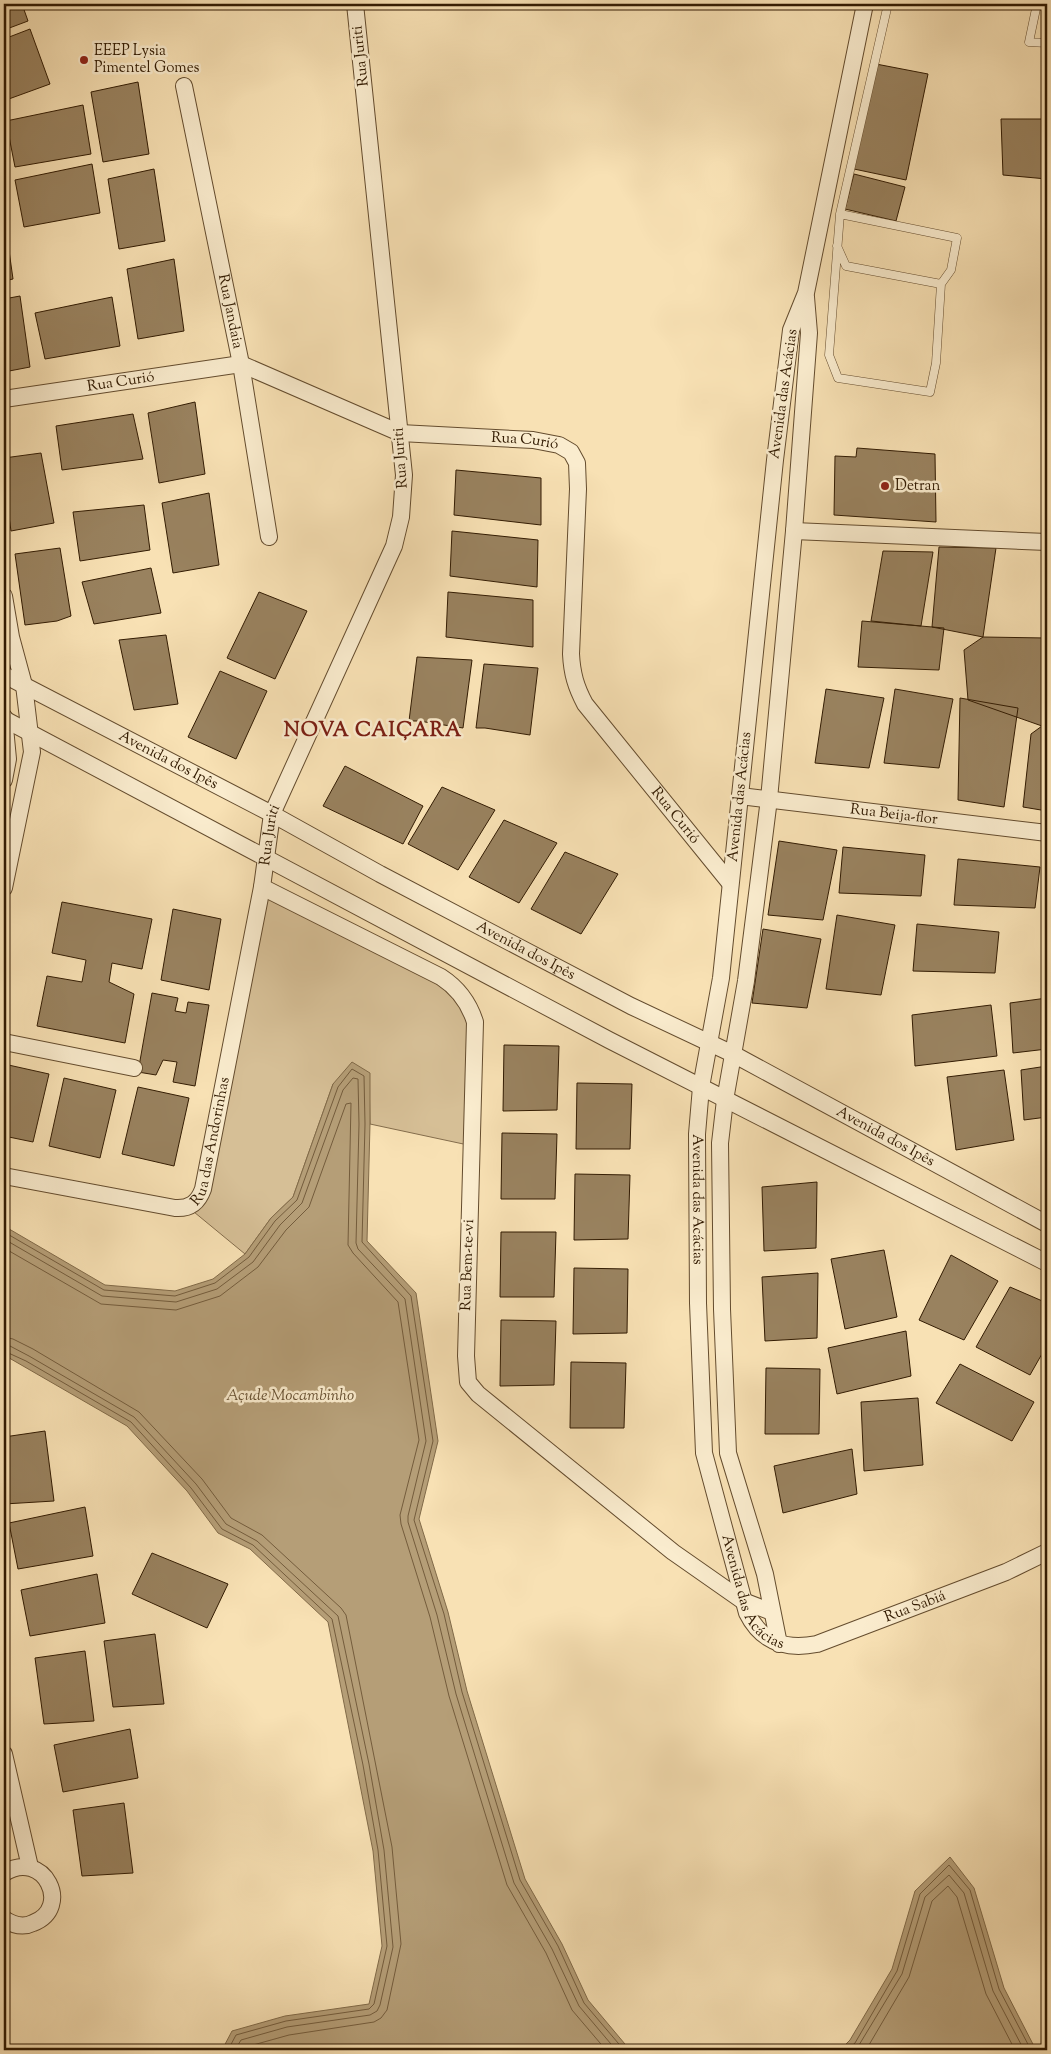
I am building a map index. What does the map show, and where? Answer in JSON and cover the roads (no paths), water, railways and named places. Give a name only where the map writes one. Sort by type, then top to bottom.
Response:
[{"type":"street","name":"Rua Juriti","points":[[262,887],[272,814],[394,546],[402,517],[404,475],[355,4]]},
{"type":"street","points":[[806,293],[865,4]]},
{"type":"street","name":"Rua Jandaia","points":[[184,86],[242,364],[269,537]]},
{"type":"street","name":"Avenida das Acácias","points":[[779,1644],[771,1600],[728,1454],[722,1309],[720,1143],[725,1100],[746,981],[769,799],[794,531],[809,333],[806,293]]},
{"type":"street","name":"Avenida das Acácias","points":[[779,1644],[769,1640],[753,1626],[744,1601],[704,1453],[700,1387],[697,1154],[701,1088],[721,978],[775,460],[791,330],[806,293]]},
{"type":"street","name":"Rua Curió","points":[[4,399],[242,364],[400,433],[533,440],[560,445],[571,452],[577,463],[578,490],[571,654],[572,672],[576,686],[585,704],[730,883]]},
{"type":"street","points":[[794,531],[1047,542]]},
{"type":"street","points":[[4,596],[11,637],[24,685],[32,752],[4,888]]},
{"type":"street","name":"Avenida dos Ipês","points":[[4,675],[272,814],[380,874],[632,1006],[733,1054],[1047,1224]]},
{"type":"street","points":[[4,718],[30,734],[360,910],[701,1088],[1047,1263]]},
{"type":"street","points":[[4,718],[8,759],[4,780]]},
{"type":"street","name":"Rua Beija-flor","points":[[740,796],[1047,833]]},
{"type":"street","name":"Rua das Andorinhas","points":[[4,1176],[175,1208],[186,1207],[196,1202],[200,1196],[206,1175],[262,887]]},
{"type":"street","name":"Rua Bem-te-vi","points":[[262,887],[441,977],[458,990],[471,1010],[475,1022],[466,1356],[468,1382],[478,1394],[673,1552],[744,1601],[771,1600]]},
{"type":"street","points":[[4,1042],[134,1068]]},
{"type":"street","name":"Rua Sabiá","points":[[779,1644],[808,1646],[817,1644],[1006,1572],[1047,1552]]},
{"type":"street","points":[[4,1754],[30,1867]]},
{"type":"street","points":[[4,1873],[21,1866],[39,1871],[51,1886],[52,1896],[51,1906],[46,1915],[38,1921],[29,1925],[19,1926],[4,1919]]},
{"type":"lane","points":[[840,214],[957,238],[951,270],[941,284],[936,363],[930,392],[838,378],[829,355],[836,244],[840,214],[888,4]]},
{"type":"lane","points":[[1037,4],[1029,42],[1047,43]]},
{"type":"lane","points":[[836,244],[846,266],[941,284]]},
{"type":"water","name":"Açude Mocambinho","points":[[352,1062],[370,1073],[367,1241],[416,1293],[438,1441],[419,1519],[448,1612],[467,1691],[525,1879],[562,1944],[588,2000],[630,2050],[222,2050],[232,2031],[285,2016],[369,2004],[382,1946],[373,1851],[328,1622],[250,1549],[218,1533],[187,1491],[127,1426],[4,1355],[4,1226],[105,1285],[175,1291],[213,1279],[245,1254],[271,1218],[293,1197],[333,1084]]},
{"type":"water","points":[[950,1857],[974,1888],[1004,1988],[1036,2050],[840,2050],[850,2040],[892,1969],[915,1891]]},
{"type":"place","name":"EEEP Lysia Pimentel Gomes","points":[[84,60]]},
{"type":"place","name":"Detran","points":[[885,486]]},
{"type":"district","name":"NOVA CAIÇARA","points":[[373,731]]}]
